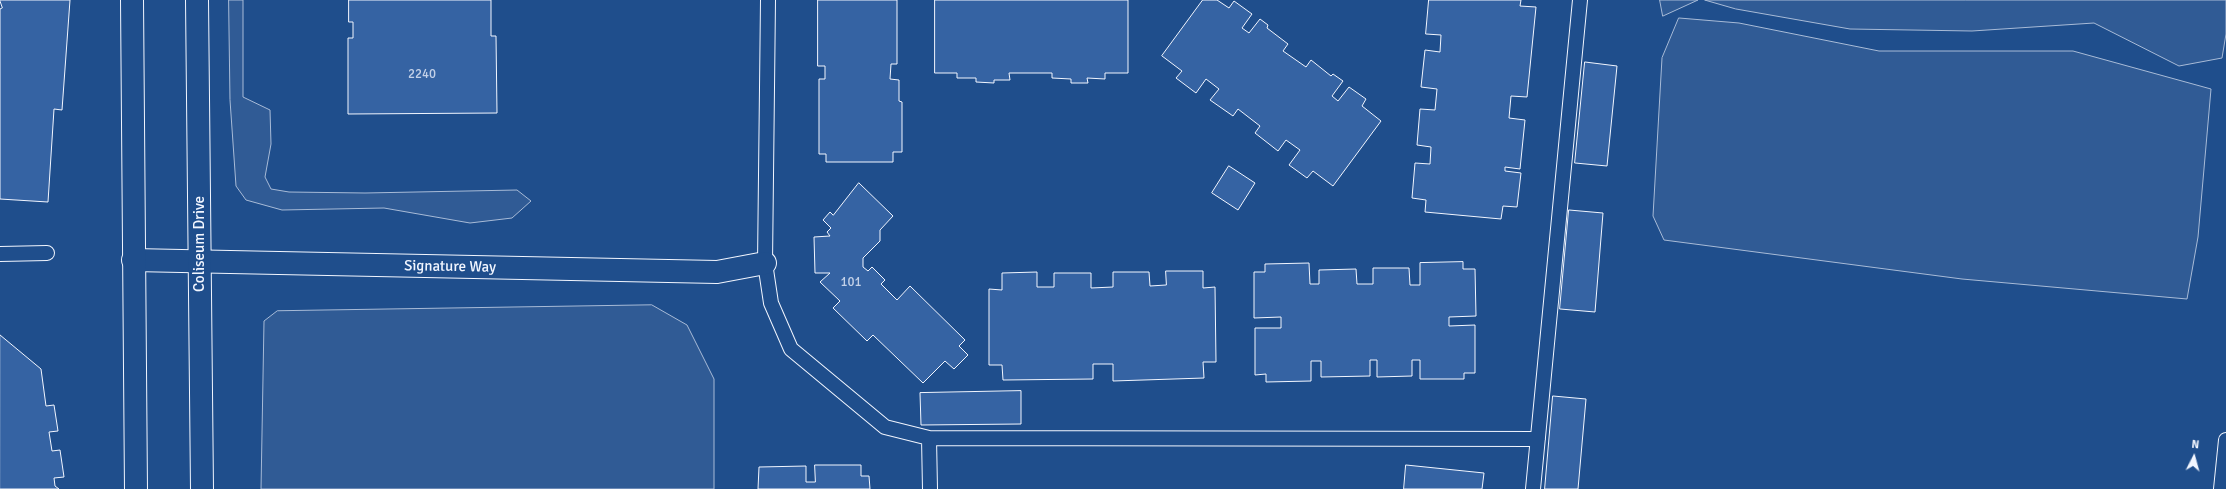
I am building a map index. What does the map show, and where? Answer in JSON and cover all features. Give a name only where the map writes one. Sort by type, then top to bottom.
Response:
[{"type":"street","points":[[132,0],[136,489]]},
{"type":"street","name":"Coliseum Drive","points":[[197,0],[202,489]]},
{"type":"street","name":"Signature Way","points":[[134,260],[718,272],[765,263]]},
{"type":"lane","points":[[768,0],[765,263],[771,303],[791,349],[885,427],[929,438],[1538,439]]},
{"type":"lane","points":[[1533,489],[1580,0]]},
{"type":"lane","points":[[0,254],[47,253]]},
{"type":"lane","points":[[929,438],[930,489]]},
{"type":"lane","points":[[2221,489],[2226,440]]},
{"type":"shaded area","points":[[229,0],[243,0],[243,97],[270,110],[271,144],[265,177],[271,189],[289,192],[365,193],[517,190],[531,201],[512,218],[470,223],[384,208],[282,210],[246,200],[236,186],[230,100]]},
{"type":"shaded area","points":[[1660,0],[1698,0],[1663,16]]},
{"type":"shaded area","points":[[1705,0],[2226,0],[2226,34],[2222,58],[2179,66],[2094,23],[1972,31],[1850,29],[1736,9]]},
{"type":"shaded area","points":[[1679,18],[1739,23],[1879,51],[2073,51],[2211,89],[2198,237],[2187,299],[1962,279],[1664,240],[1653,216],[1662,58]]},
{"type":"shaded area","points":[[652,305],[687,325],[714,379],[714,489],[261,489],[264,321],[277,311]]},
{"type":"building","points":[[0,0],[70,0],[62,110],[54,109],[48,202],[0,199],[0,9],[2,8]]},
{"type":"building","points":[[349,0],[491,0],[491,36],[496,36],[497,113],[348,114],[348,38],[353,38],[353,22],[349,22]]},
{"type":"building","points":[[818,0],[897,0],[897,64],[891,64],[890,79],[899,80],[899,101],[902,102],[902,152],[893,152],[893,162],[826,162],[826,154],[819,154],[819,79],[825,79],[825,66],[818,66]]},
{"type":"building","points":[[935,0],[1128,0],[1128,73],[1105,73],[1105,79],[1087,78],[1088,83],[1071,83],[1071,79],[1052,78],[1052,73],[1009,73],[1010,80],[994,80],[994,83],[976,82],[976,78],[957,78],[957,73],[935,73]]},
{"type":"building","points":[[1203,0],[1217,0],[1229,8],[1234,1],[1252,14],[1242,28],[1249,33],[1260,19],[1268,25],[1267,28],[1288,44],[1283,51],[1306,67],[1311,60],[1331,76],[1333,74],[1343,81],[1332,96],[1338,101],[1349,87],[1366,99],[1362,106],[1381,121],[1333,186],[1313,171],[1307,178],[1289,165],[1300,150],[1286,140],[1278,151],[1255,133],[1260,126],[1238,109],[1233,116],[1210,100],[1219,89],[1206,79],[1196,93],[1176,78],[1182,71],[1162,56]]},
{"type":"building","points":[[1429,0],[1521,0],[1520,6],[1536,7],[1527,97],[1511,96],[1509,118],[1525,120],[1520,169],[1505,167],[1505,171],[1521,173],[1517,207],[1503,206],[1501,219],[1425,212],[1426,200],[1412,198],[1415,163],[1430,164],[1431,147],[1417,145],[1420,109],[1435,110],[1437,89],[1421,87],[1425,50],[1440,52],[1441,35],[1426,34]]},
{"type":"building","points":[[1585,62],[1617,66],[1607,166],[1575,163]]},
{"type":"building","points":[[1229,166],[1255,183],[1238,210],[1212,193]]},
{"type":"building","points":[[859,183],[893,216],[880,230],[880,241],[863,258],[863,267],[868,271],[872,267],[885,280],[881,284],[897,300],[910,286],[965,340],[959,346],[968,355],[954,369],[945,361],[923,383],[873,335],[867,341],[833,308],[840,301],[820,282],[830,273],[815,273],[814,237],[830,236],[827,232],[831,228],[823,220],[830,212],[833,215]]},
{"type":"building","points":[[1569,210],[1603,213],[1595,312],[1560,309]]},
{"type":"building","points":[[1463,262],[1463,269],[1475,269],[1476,316],[1449,317],[1449,326],[1475,325],[1475,373],[1464,373],[1464,379],[1420,379],[1420,360],[1412,360],[1412,376],[1377,377],[1377,360],[1370,360],[1370,376],[1321,377],[1321,361],[1311,361],[1311,381],[1266,382],[1266,374],[1255,375],[1255,328],[1281,328],[1281,317],[1254,318],[1254,272],[1265,272],[1265,264],[1309,263],[1310,284],[1319,284],[1319,270],[1356,269],[1357,284],[1373,284],[1373,268],[1409,268],[1410,285],[1420,285],[1420,263]]},
{"type":"building","points":[[1166,271],[1203,271],[1203,288],[1215,287],[1216,362],[1203,362],[1204,378],[1113,381],[1113,364],[1093,364],[1093,379],[1003,380],[1002,365],[989,365],[989,289],[1002,290],[1002,273],[1037,272],[1037,287],[1054,287],[1054,273],[1091,273],[1091,288],[1113,287],[1113,272],[1149,272],[1150,286],[1166,285]]},
{"type":"building","points":[[0,335],[41,369],[46,406],[54,405],[58,431],[49,432],[52,451],[60,450],[64,477],[54,478],[55,486],[59,489],[0,489]]},
{"type":"building","points":[[1021,391],[1021,424],[921,425],[920,393]]},
{"type":"building","points":[[1553,396],[1586,399],[1578,489],[1545,489]]},
{"type":"building","points":[[815,465],[861,465],[861,476],[869,476],[870,489],[758,489],[759,467],[806,466],[806,482],[815,482]]},
{"type":"building","points":[[1406,465],[1484,473],[1482,489],[1404,489]]}]
